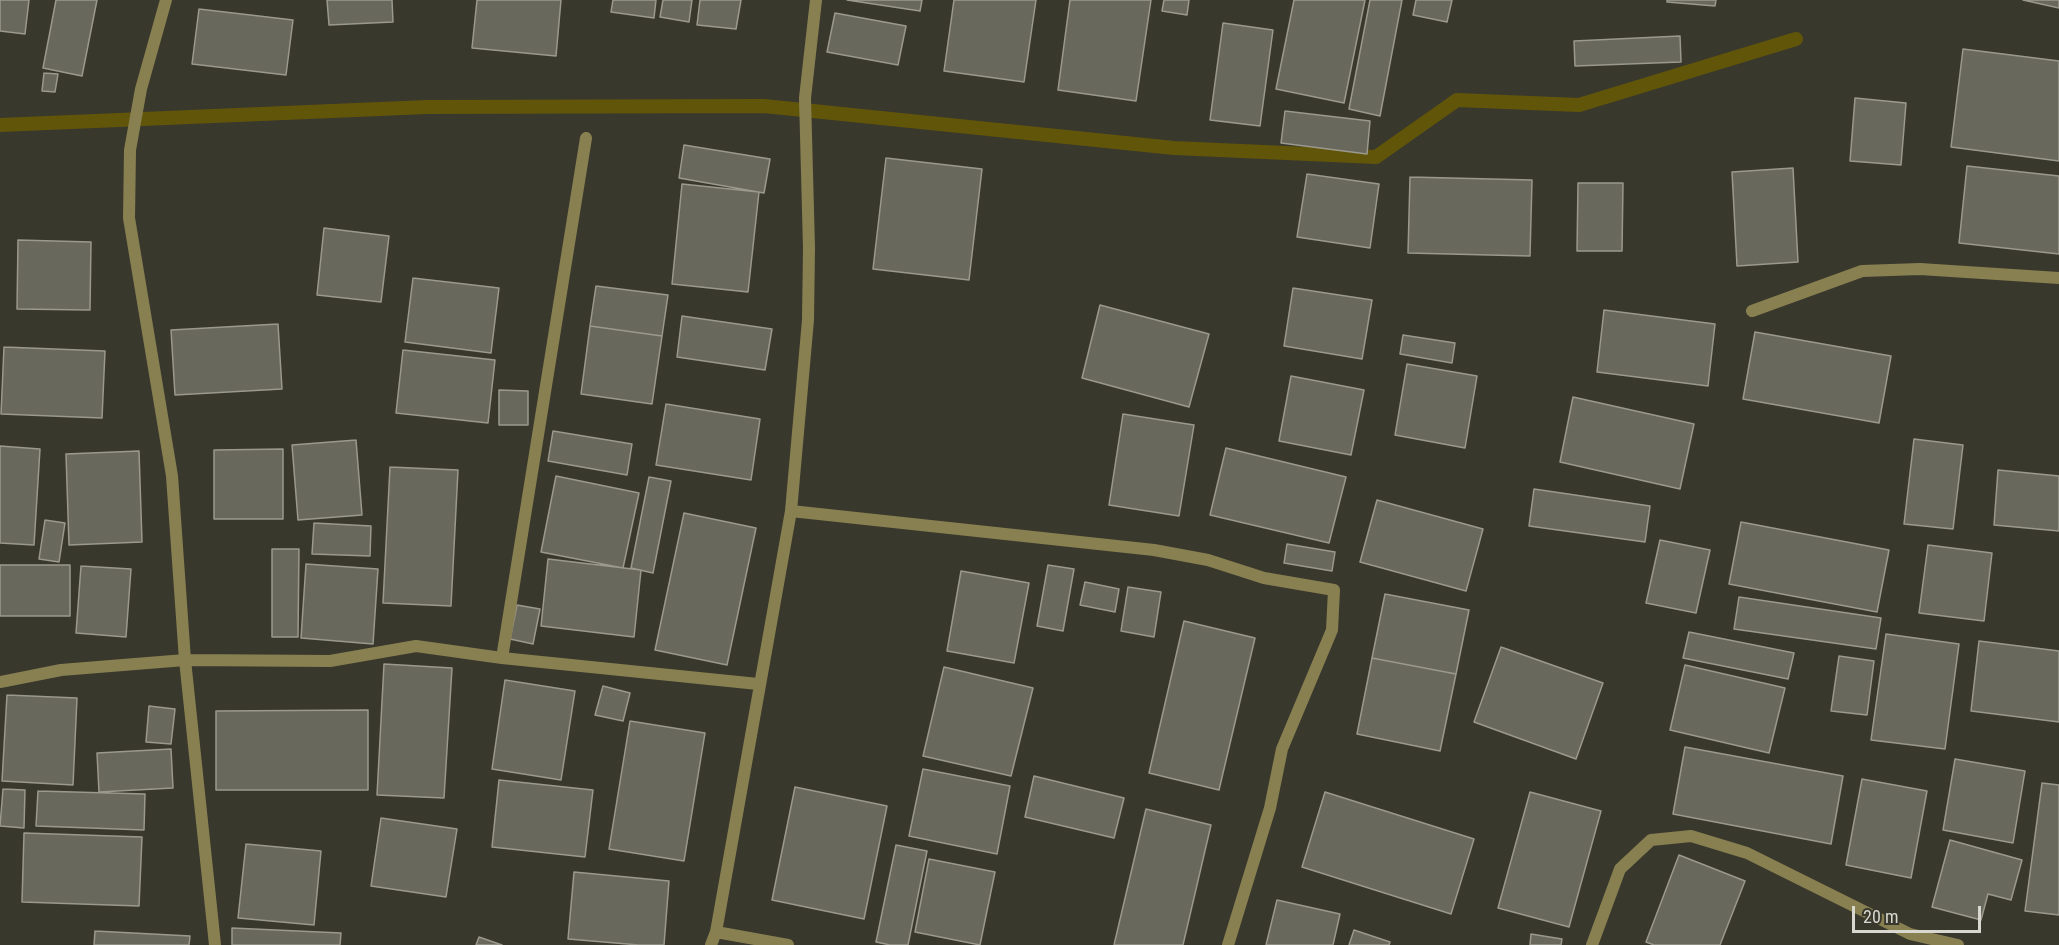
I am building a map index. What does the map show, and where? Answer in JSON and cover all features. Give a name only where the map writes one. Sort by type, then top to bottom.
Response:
[{"type":"street","points":[[166,0],[141,89],[130,150],[129,218],[172,476],[185,660],[215,945]]},
{"type":"street","points":[[711,945],[716,932],[758,684],[791,511],[808,320],[809,248],[805,98],[816,0]]},
{"type":"street","points":[[502,658],[586,138]]},
{"type":"street","points":[[1752,311],[1862,271],[1920,268],[2059,278]]},
{"type":"street","points":[[791,511],[1154,550],[1208,560],[1264,578],[1334,590],[1332,630],[1282,749],[1270,808],[1228,945]]},
{"type":"street","points":[[0,682],[61,670],[185,660],[330,661],[416,646],[502,658],[758,684]]},
{"type":"street","points":[[1592,945],[1620,869],[1651,840],[1691,836],[1747,853],[1910,934],[1958,945]]},
{"type":"street","points":[[716,932],[788,945]]},
{"type":"building","points":[[0,0],[29,0],[25,34],[0,31]]},
{"type":"building","points":[[56,0],[97,0],[82,76],[43,68]]},
{"type":"building","points":[[327,0],[392,0],[393,22],[329,25]]},
{"type":"building","points":[[477,0],[561,0],[556,56],[472,48]]},
{"type":"building","points":[[613,0],[656,0],[654,18],[611,12]]},
{"type":"building","points":[[663,0],[692,0],[689,22],[660,17]]},
{"type":"building","points":[[700,0],[741,0],[736,29],[697,25]]},
{"type":"building","points":[[847,0],[922,0],[920,11]]},
{"type":"building","points":[[954,0],[1036,0],[1024,82],[944,71]]},
{"type":"building","points":[[1070,0],[1151,0],[1136,101],[1058,90]]},
{"type":"building","points":[[1164,0],[1189,0],[1187,15],[1162,11]]},
{"type":"building","points":[[1294,0],[1365,0],[1344,103],[1276,89]]},
{"type":"building","points":[[1370,0],[1402,0],[1380,116],[1349,109]]},
{"type":"building","points":[[1416,0],[1452,0],[1447,22],[1413,15]]},
{"type":"building","points":[[1667,0],[1716,0],[1715,6],[1667,2]]},
{"type":"building","points":[[2023,0],[2059,0],[2059,8]]},
{"type":"building","points":[[199,9],[293,20],[286,75],[192,64]]},
{"type":"building","points":[[835,13],[906,26],[898,65],[827,52]]},
{"type":"building","points":[[1223,23],[1273,30],[1260,126],[1210,120]]},
{"type":"building","points":[[1680,36],[1681,62],[1575,66],[1574,41]]},
{"type":"building","points":[[1963,49],[2059,61],[2059,161],[1951,147]]},
{"type":"building","points":[[44,73],[58,74],[55,92],[42,91]]},
{"type":"building","points":[[1855,98],[1906,103],[1901,165],[1850,161]]},
{"type":"building","points":[[1285,111],[1370,121],[1367,154],[1281,143]]},
{"type":"building","points":[[684,145],[770,159],[764,193],[679,178]]},
{"type":"building","points":[[886,158],[982,169],[969,280],[873,269]]},
{"type":"building","points":[[1967,166],[2059,176],[2059,254],[1959,243]]},
{"type":"building","points":[[1793,168],[1798,262],[1737,266],[1732,172]]},
{"type":"building","points":[[1307,174],[1379,184],[1370,248],[1297,237]]},
{"type":"building","points":[[1410,177],[1532,180],[1530,256],[1408,253]]},
{"type":"building","points":[[1578,183],[1623,183],[1622,251],[1577,251]]},
{"type":"building","points":[[682,184],[759,192],[748,292],[672,284]]},
{"type":"building","points":[[324,228],[389,236],[381,302],[317,295]]},
{"type":"building","points":[[18,240],[91,242],[90,310],[17,309]]},
{"type":"building","points":[[413,278],[499,288],[491,353],[405,342]]},
{"type":"building","points":[[596,286],[668,295],[662,336],[590,326]]},
{"type":"building","points":[[1293,288],[1372,300],[1362,359],[1284,346]]},
{"type":"building","points":[[1100,305],[1209,334],[1189,407],[1082,378]]},
{"type":"building","points":[[1604,310],[1715,324],[1708,386],[1597,372]]},
{"type":"building","points":[[682,316],[772,329],[765,370],[677,357]]},
{"type":"building","points":[[278,324],[282,389],[175,395],[171,330]]},
{"type":"building","points":[[590,326],[662,336],[652,404],[581,394]]},
{"type":"building","points":[[1755,332],[1891,356],[1879,423],[1743,399]]},
{"type":"building","points":[[1403,335],[1455,343],[1452,363],[1400,354]]},
{"type":"building","points":[[4,347],[105,351],[102,418],[1,414]]},
{"type":"building","points":[[403,350],[495,360],[488,423],[396,413]]},
{"type":"building","points":[[1407,364],[1477,376],[1465,448],[1395,435]]},
{"type":"building","points":[[1291,376],[1364,390],[1351,455],[1279,441]]},
{"type":"building","points":[[499,390],[528,391],[528,425],[499,425]]},
{"type":"building","points":[[1573,397],[1694,424],[1680,489],[1560,462]]},
{"type":"building","points":[[666,404],[760,419],[751,480],[656,465]]},
{"type":"building","points":[[1123,414],[1194,425],[1179,516],[1109,505]]},
{"type":"building","points":[[553,431],[632,444],[627,475],[548,461]]},
{"type":"building","points":[[1914,439],[1963,445],[1953,529],[1904,524]]},
{"type":"building","points":[[356,440],[362,515],[298,520],[292,445]]},
{"type":"building","points":[[0,446],[40,449],[34,545],[0,543]]},
{"type":"building","points":[[1226,448],[1346,477],[1329,543],[1210,515]]},
{"type":"building","points":[[283,449],[283,519],[214,519],[214,450]]},
{"type":"building","points":[[139,451],[142,542],[69,545],[66,454]]},
{"type":"building","points":[[390,467],[458,470],[451,606],[383,603]]},
{"type":"building","points":[[1998,470],[2059,476],[2059,531],[1994,525]]},
{"type":"building","points":[[556,476],[639,493],[623,568],[541,552]]},
{"type":"building","points":[[649,477],[671,481],[653,573],[631,568]]},
{"type":"building","points":[[1534,489],[1650,506],[1645,542],[1529,526]]},
{"type":"building","points":[[1377,500],[1483,529],[1466,591],[1360,562]]},
{"type":"building","points":[[684,513],[756,528],[727,665],[655,650]]},
{"type":"building","points":[[45,520],[65,523],[59,562],[39,559]]},
{"type":"building","points":[[1741,522],[1889,550],[1877,612],[1729,584]]},
{"type":"building","points":[[314,523],[371,526],[370,556],[312,554]]},
{"type":"building","points":[[1660,540],[1710,550],[1696,613],[1646,603]]},
{"type":"building","points":[[1287,544],[1335,552],[1332,571],[1284,563]]},
{"type":"building","points":[[1928,545],[1992,553],[1984,621],[1919,613]]},
{"type":"building","points":[[272,549],[299,549],[298,637],[272,637]]},
{"type":"building","points":[[548,559],[641,570],[634,637],[541,626]]},
{"type":"building","points":[[306,564],[378,569],[373,644],[301,638]]},
{"type":"building","points":[[0,565],[70,565],[70,616],[0,616]]},
{"type":"building","points":[[1048,565],[1074,569],[1063,631],[1037,626]]},
{"type":"building","points":[[81,566],[131,569],[126,637],[76,633]]},
{"type":"building","points":[[961,571],[1029,583],[1014,663],[947,651]]},
{"type":"building","points":[[1085,582],[1119,589],[1115,612],[1080,605]]},
{"type":"building","points":[[1128,587],[1161,592],[1154,637],[1121,631]]},
{"type":"building","points":[[1385,594],[1469,610],[1456,674],[1372,658]]},
{"type":"building","points":[[1739,597],[1881,618],[1876,649],[1734,629]]},
{"type":"building","points":[[517,605],[540,609],[533,644],[510,639]]},
{"type":"building","points":[[1184,621],[1255,638],[1219,790],[1149,773]]},
{"type":"building","points":[[1689,632],[1794,653],[1788,679],[1683,658]]},
{"type":"building","points":[[1886,634],[1959,644],[1945,749],[1871,740]]},
{"type":"building","points":[[1979,641],[2059,651],[2059,722],[1971,711]]},
{"type":"building","points":[[1501,647],[1603,683],[1576,759],[1474,722]]},
{"type":"building","points":[[1839,656],[1874,661],[1867,715],[1831,711]]},
{"type":"building","points":[[1372,658],[1456,674],[1440,751],[1357,734]]},
{"type":"building","points":[[384,664],[452,668],[444,798],[377,795]]},
{"type":"building","points":[[1685,665],[1785,688],[1769,753],[1670,730]]},
{"type":"building","points":[[944,667],[1033,688],[1011,776],[923,756]]},
{"type":"building","points":[[505,680],[575,691],[561,780],[492,769]]},
{"type":"building","points":[[603,686],[630,693],[623,721],[595,715]]},
{"type":"building","points":[[7,695],[77,698],[73,785],[2,781]]},
{"type":"building","points":[[149,706],[175,709],[171,744],[146,742]]},
{"type":"building","points":[[368,710],[368,790],[216,790],[216,711]]},
{"type":"building","points":[[630,721],[705,733],[684,861],[609,849]]},
{"type":"building","points":[[1685,747],[1843,776],[1831,844],[1673,814]]},
{"type":"building","points":[[171,749],[173,788],[99,792],[97,753]]},
{"type":"building","points":[[1955,759],[2025,771],[2013,843],[1943,830]]},
{"type":"building","points":[[923,769],[1010,786],[997,854],[909,836]]},
{"type":"building","points":[[1034,776],[1124,798],[1114,838],[1025,817]]},
{"type":"building","points":[[1862,779],[1927,791],[1911,878],[1846,865]]},
{"type":"building","points":[[499,780],[593,790],[585,857],[492,847]]},
{"type":"building","points":[[2042,783],[2059,785],[2059,915],[2025,911]]},
{"type":"building","points":[[795,787],[887,806],[864,919],[772,900]]},
{"type":"building","points":[[3,789],[25,790],[24,828],[0,826]]},
{"type":"building","points":[[38,791],[145,794],[144,830],[36,826]]},
{"type":"building","points":[[1325,792],[1474,839],[1451,914],[1302,867]]},
{"type":"building","points":[[1530,792],[1601,811],[1569,927],[1498,908]]},
{"type":"building","points":[[1146,809],[1211,825],[1183,945],[1114,945]]},
{"type":"building","points":[[381,818],[457,829],[446,897],[371,886]]},
{"type":"building","points":[[24,833],[142,837],[139,906],[22,902]]},
{"type":"building","points":[[1950,840],[2022,860],[2011,900],[1988,894],[1981,920],[1932,907]]},
{"type":"building","points":[[246,844],[321,851],[314,925],[238,918]]},
{"type":"building","points":[[896,845],[927,851],[908,945],[876,942]]},
{"type":"building","points":[[1679,855],[1745,881],[1720,945],[1654,945],[1646,942]]},
{"type":"building","points":[[929,859],[995,872],[980,945],[915,932]]},
{"type":"building","points":[[574,872],[669,881],[664,945],[568,939]]},
{"type":"building","points":[[1277,900],[1340,914],[1333,945],[1266,945]]},
{"type":"building","points":[[232,928],[341,933],[340,945],[232,945]]},
{"type":"building","points":[[1354,930],[1390,942],[1389,945],[1349,945]]},
{"type":"building","points":[[95,931],[190,936],[189,945],[94,945]]},
{"type":"building","points":[[1531,934],[1562,939],[1561,945],[1530,945]]},
{"type":"building","points":[[479,937],[502,945],[476,945]]},
{"type":"waterway","points":[[0,125],[427,107],[764,106],[1174,148],[1376,157],[1457,100],[1579,105],[1796,39]]}]
